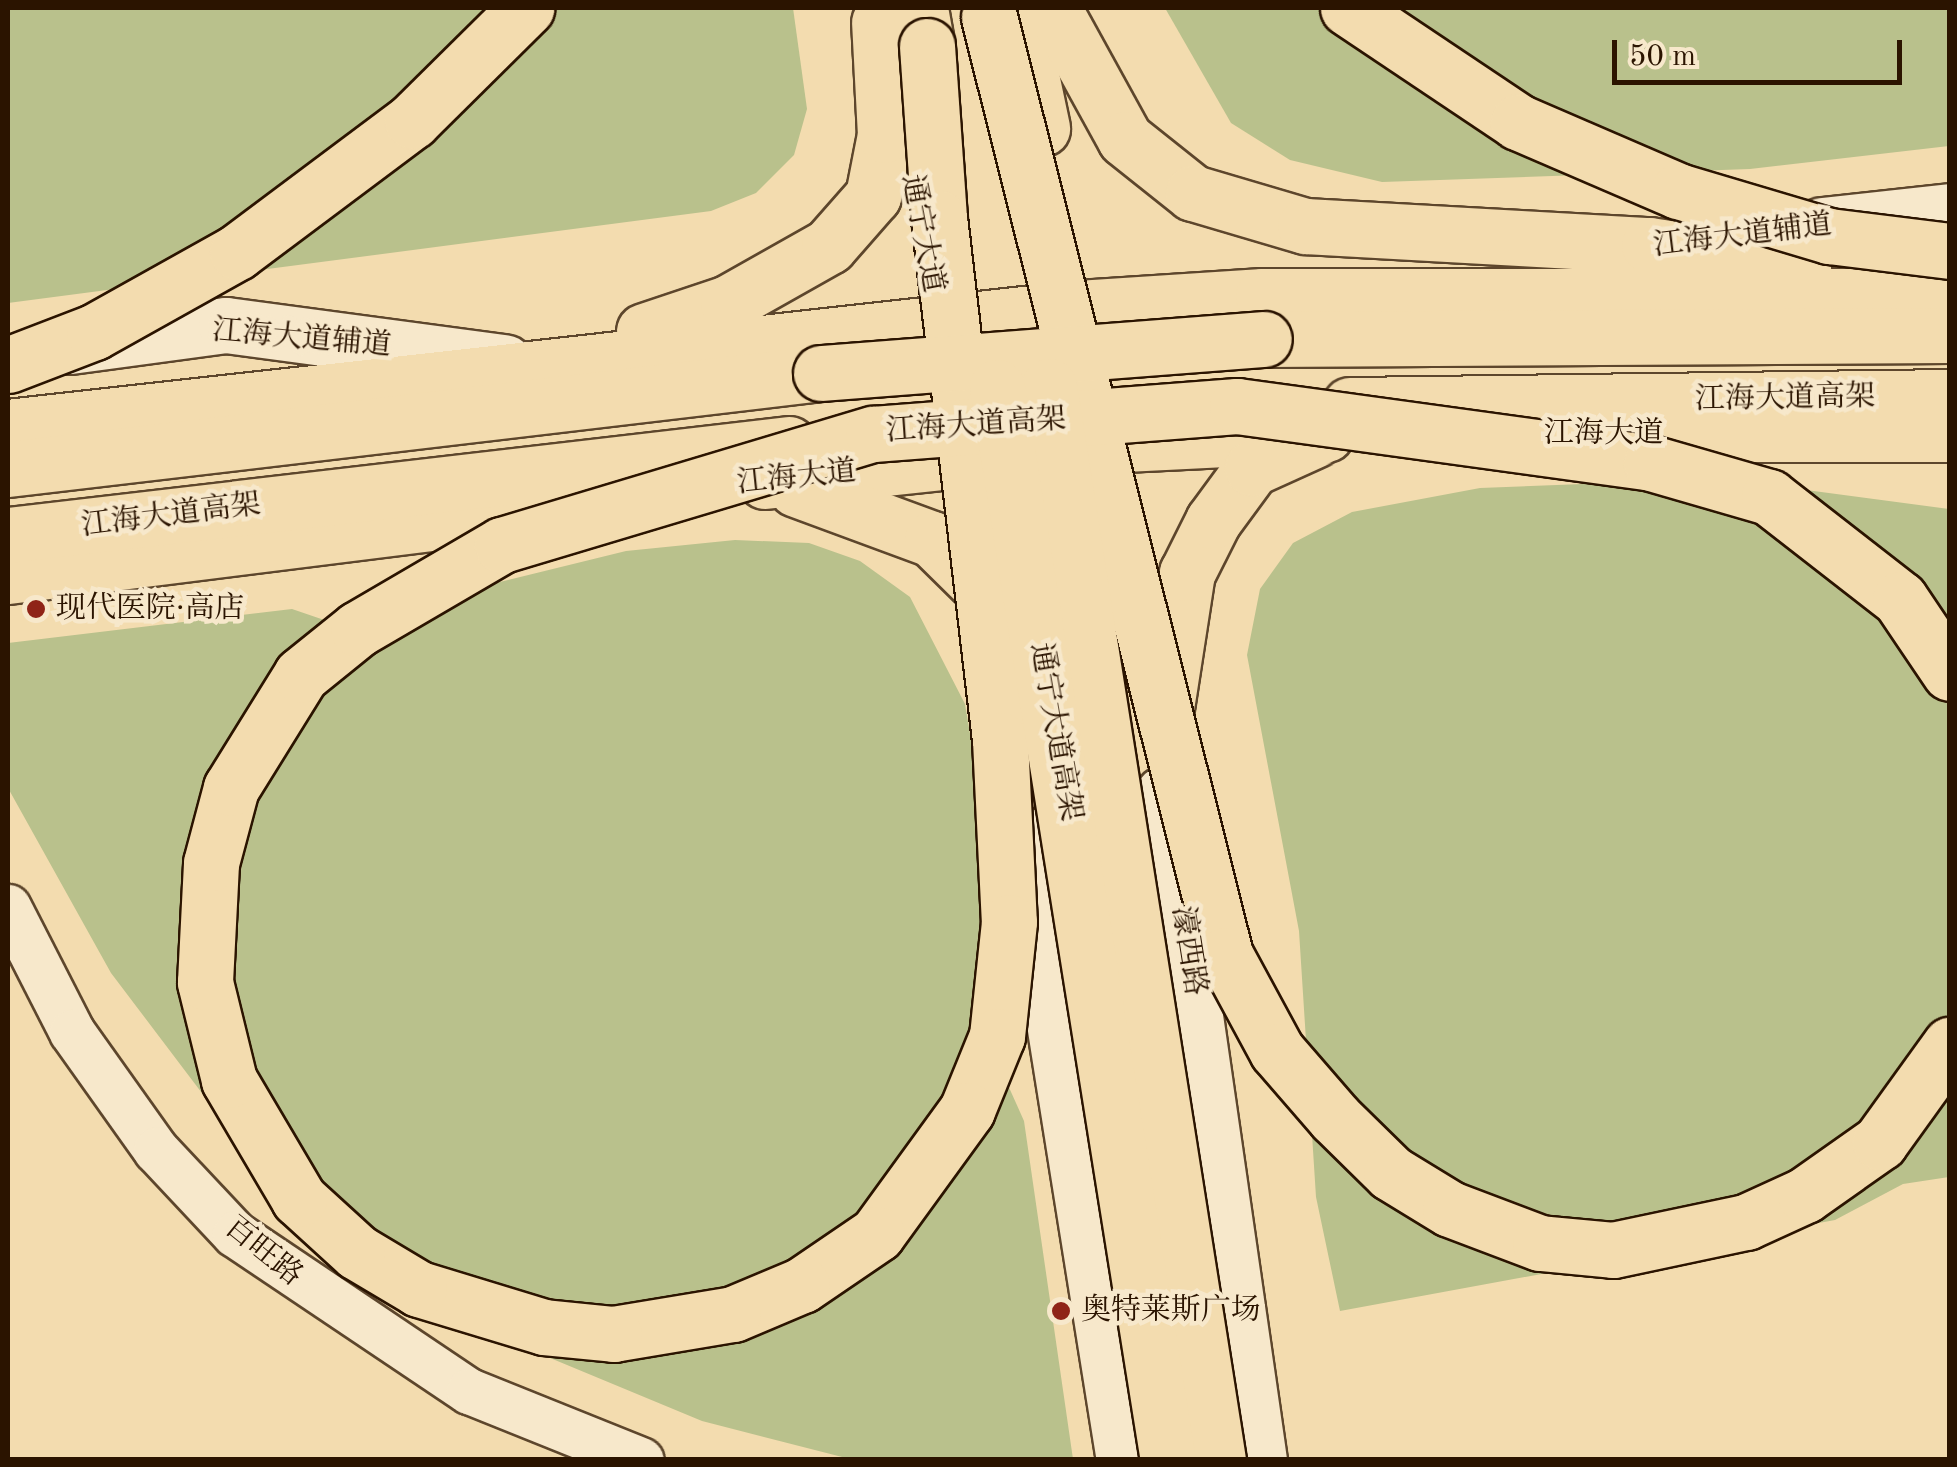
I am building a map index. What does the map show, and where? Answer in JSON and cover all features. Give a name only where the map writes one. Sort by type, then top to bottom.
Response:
[{"type":"main road","points":[[8,365],[94,332],[238,252],[412,121],[526,8]]},
{"type":"main road","points":[[1052,8],[1125,139],[1193,193],[1306,226],[1648,244],[1950,293]]},
{"type":"main road","points":[[1348,8],[1518,122],[1678,190],[1829,236],[1950,251]]},
{"type":"main road","points":[[998,11],[1078,308],[1104,444]]},
{"type":"main road","points":[[998,11],[1225,954],[1276,1051],[1335,1118],[1391,1173],[1450,1208],[1540,1243],[1628,1248],[1746,1222],[1805,1195],[1880,1142],[1950,1044]]},
{"type":"main road","name":"通宁大道高架","points":[[998,11],[1218,1460]]},
{"type":"main road","points":[[538,366],[728,303],[829,246],[873,196],[900,21]]},
{"type":"main road","points":[[873,434],[502,545],[358,629],[301,675],[231,788],[204,927],[213,1037],[229,1080],[298,1199],[356,1252],[419,1289],[484,1314],[614,1334],[733,1314],[802,1285],[876,1234],[967,1110],[997,1036],[1009,922],[1000,740],[900,21]]},
{"type":"main road","name":"通宁大道高架","points":[[900,21],[989,343],[1168,1460]]},
{"type":"main road","name":"通宁大道","points":[[900,21],[938,322],[964,462]]},
{"type":"main road","name":"江海大道辅道","points":[[1548,296],[1648,244],[1950,211]]},
{"type":"main road","points":[[8,427],[1078,308],[1548,296],[1950,293]]},
{"type":"main road","name":"江海大道辅道","points":[[8,354],[226,325],[538,366]]},
{"type":"main road","name":"江海大道高架","points":[[8,469],[821,374],[1264,339],[1950,335]]},
{"type":"main road","name":"江海大道高架","points":[[8,535],[873,434],[1237,406],[1950,397]]},
{"type":"main road","points":[[1237,406],[1651,462],[1769,496],[1900,598],[1950,673]]},
{"type":"main road","points":[[1160,770],[1173,635],[1212,521],[1252,468],[1336,434]]},
{"type":"main road","name":"江海大道","points":[[8,576],[753,482],[1104,444],[1336,434],[1950,434]]},
{"type":"main road","name":"濠西路","points":[[1104,444],[1160,770],[1259,1460]]},
{"type":"main road","points":[[964,462],[1124,1460]]},
{"type":"main road","points":[[753,482],[891,518],[932,539],[985,591]]},
{"type":"street","name":"百旺路","points":[[8,908],[72,1032],[156,1150],[235,1234],[469,1391],[641,1460]]},
{"type":"green space","points":[[8,8],[793,8],[807,109],[794,155],[756,193],[711,211],[8,303]]},
{"type":"green space","points":[[1165,8],[1949,8],[1949,146],[1750,169],[1382,182],[1290,160],[1231,123]]},
{"type":"green space","points":[[1635,482],[1769,485],[1949,509],[1949,1177],[1903,1184],[1835,1220],[1340,1311],[1316,1197],[1299,931],[1247,655],[1260,589],[1293,543],[1352,512],[1480,488]]},
{"type":"green space","points":[[735,540],[809,543],[860,561],[910,597],[965,704],[988,840],[1007,1083],[1024,1121],[1073,1459],[850,1459],[702,1421],[483,1330],[261,1171],[111,973],[8,788],[8,643],[292,609],[333,623],[626,551]]},
{"type":"place","name":"现代医院·高店","points":[[36,609]]},
{"type":"place","name":"奥特莱斯广场","points":[[1061,1311]]}]
